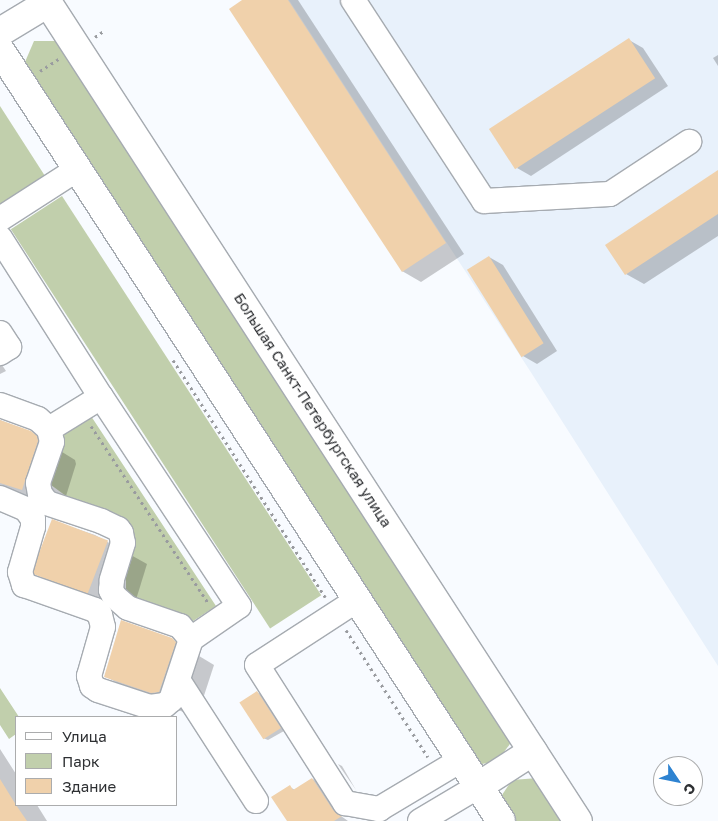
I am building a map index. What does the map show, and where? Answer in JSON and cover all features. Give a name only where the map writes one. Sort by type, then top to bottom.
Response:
[{"type":"main road","points":[[0,32],[49,1]]},
{"type":"main road","name":"Большая Санкт-Петербургская улица","points":[[49,1],[77,48],[578,821]]},
{"type":"main road","points":[[0,50],[347,607],[461,760],[501,821]]},
{"type":"main road","points":[[479,786],[533,751]]},
{"type":"lane","points":[[353,0],[484,202],[610,194],[689,142]]},
{"type":"lane","points":[[0,218],[76,170]]},
{"type":"lane","points":[[0,238],[101,397],[239,606],[191,639],[171,700],[160,707],[150,706],[98,690],[92,686],[89,676],[102,627],[100,615],[94,610],[24,585],[20,572],[33,527],[33,519],[26,509],[0,498]]},
{"type":"lane","points":[[0,333],[9,347],[0,353]]},
{"type":"lane","points":[[49,429],[101,397]]},
{"type":"lane","points":[[0,405],[38,419],[49,429],[52,442],[38,483],[42,499],[47,503],[101,521],[118,529],[121,533],[122,543],[112,580],[111,590],[114,596],[128,608],[180,626],[191,639]]},
{"type":"lane","points":[[347,607],[258,665],[345,803],[378,809],[461,760]]},
{"type":"lane","points":[[178,680],[256,801]]},
{"type":"lane","points":[[420,821],[479,786]]},
{"type":"path","points":[[21,83],[105,30]]},
{"type":"path","points":[[168,353],[347,607],[438,773]]},
{"type":"path","points":[[87,419],[210,606]]},
{"type":"shaded area","points":[[289,0],[718,0],[718,666],[532,374]]},
{"type":"green space","points":[[34,41],[63,41],[513,740],[497,761],[472,766],[22,69]]},
{"type":"green space","points":[[0,106],[45,176],[0,205]]},
{"type":"green space","points":[[62,196],[321,595],[270,628],[11,229]]},
{"type":"green space","points":[[89,413],[216,606],[190,623],[136,598],[126,590],[126,523],[119,516],[66,496],[51,485],[49,480],[59,435]]},
{"type":"green space","points":[[0,688],[18,716],[15,716],[15,735],[9,739],[0,725]]},
{"type":"green space","points":[[538,778],[565,821],[511,821],[498,801],[512,780]]},
{"type":"building","points":[[242,0],[288,0],[446,243],[402,272],[229,9]]},
{"type":"building","points":[[629,38],[655,78],[515,169],[489,129]]},
{"type":"building","points":[[718,170],[718,214],[625,275],[605,245]]},
{"type":"building","points":[[489,256],[544,343],[522,357],[467,270]]},
{"type":"building","points":[[0,420],[31,431],[37,436],[38,441],[22,490],[0,483]]},
{"type":"building","points":[[52,519],[108,541],[87,595],[31,573]]},
{"type":"building","points":[[121,620],[172,638],[176,642],[159,692],[151,693],[104,677]]},
{"type":"building","points":[[257,691],[281,728],[263,739],[239,702]]},
{"type":"building","points":[[312,778],[333,810],[342,816],[334,821],[287,821],[271,797],[290,785],[293,790]]},
{"type":"building","points":[[0,779],[15,806],[27,821],[0,821]]}]
